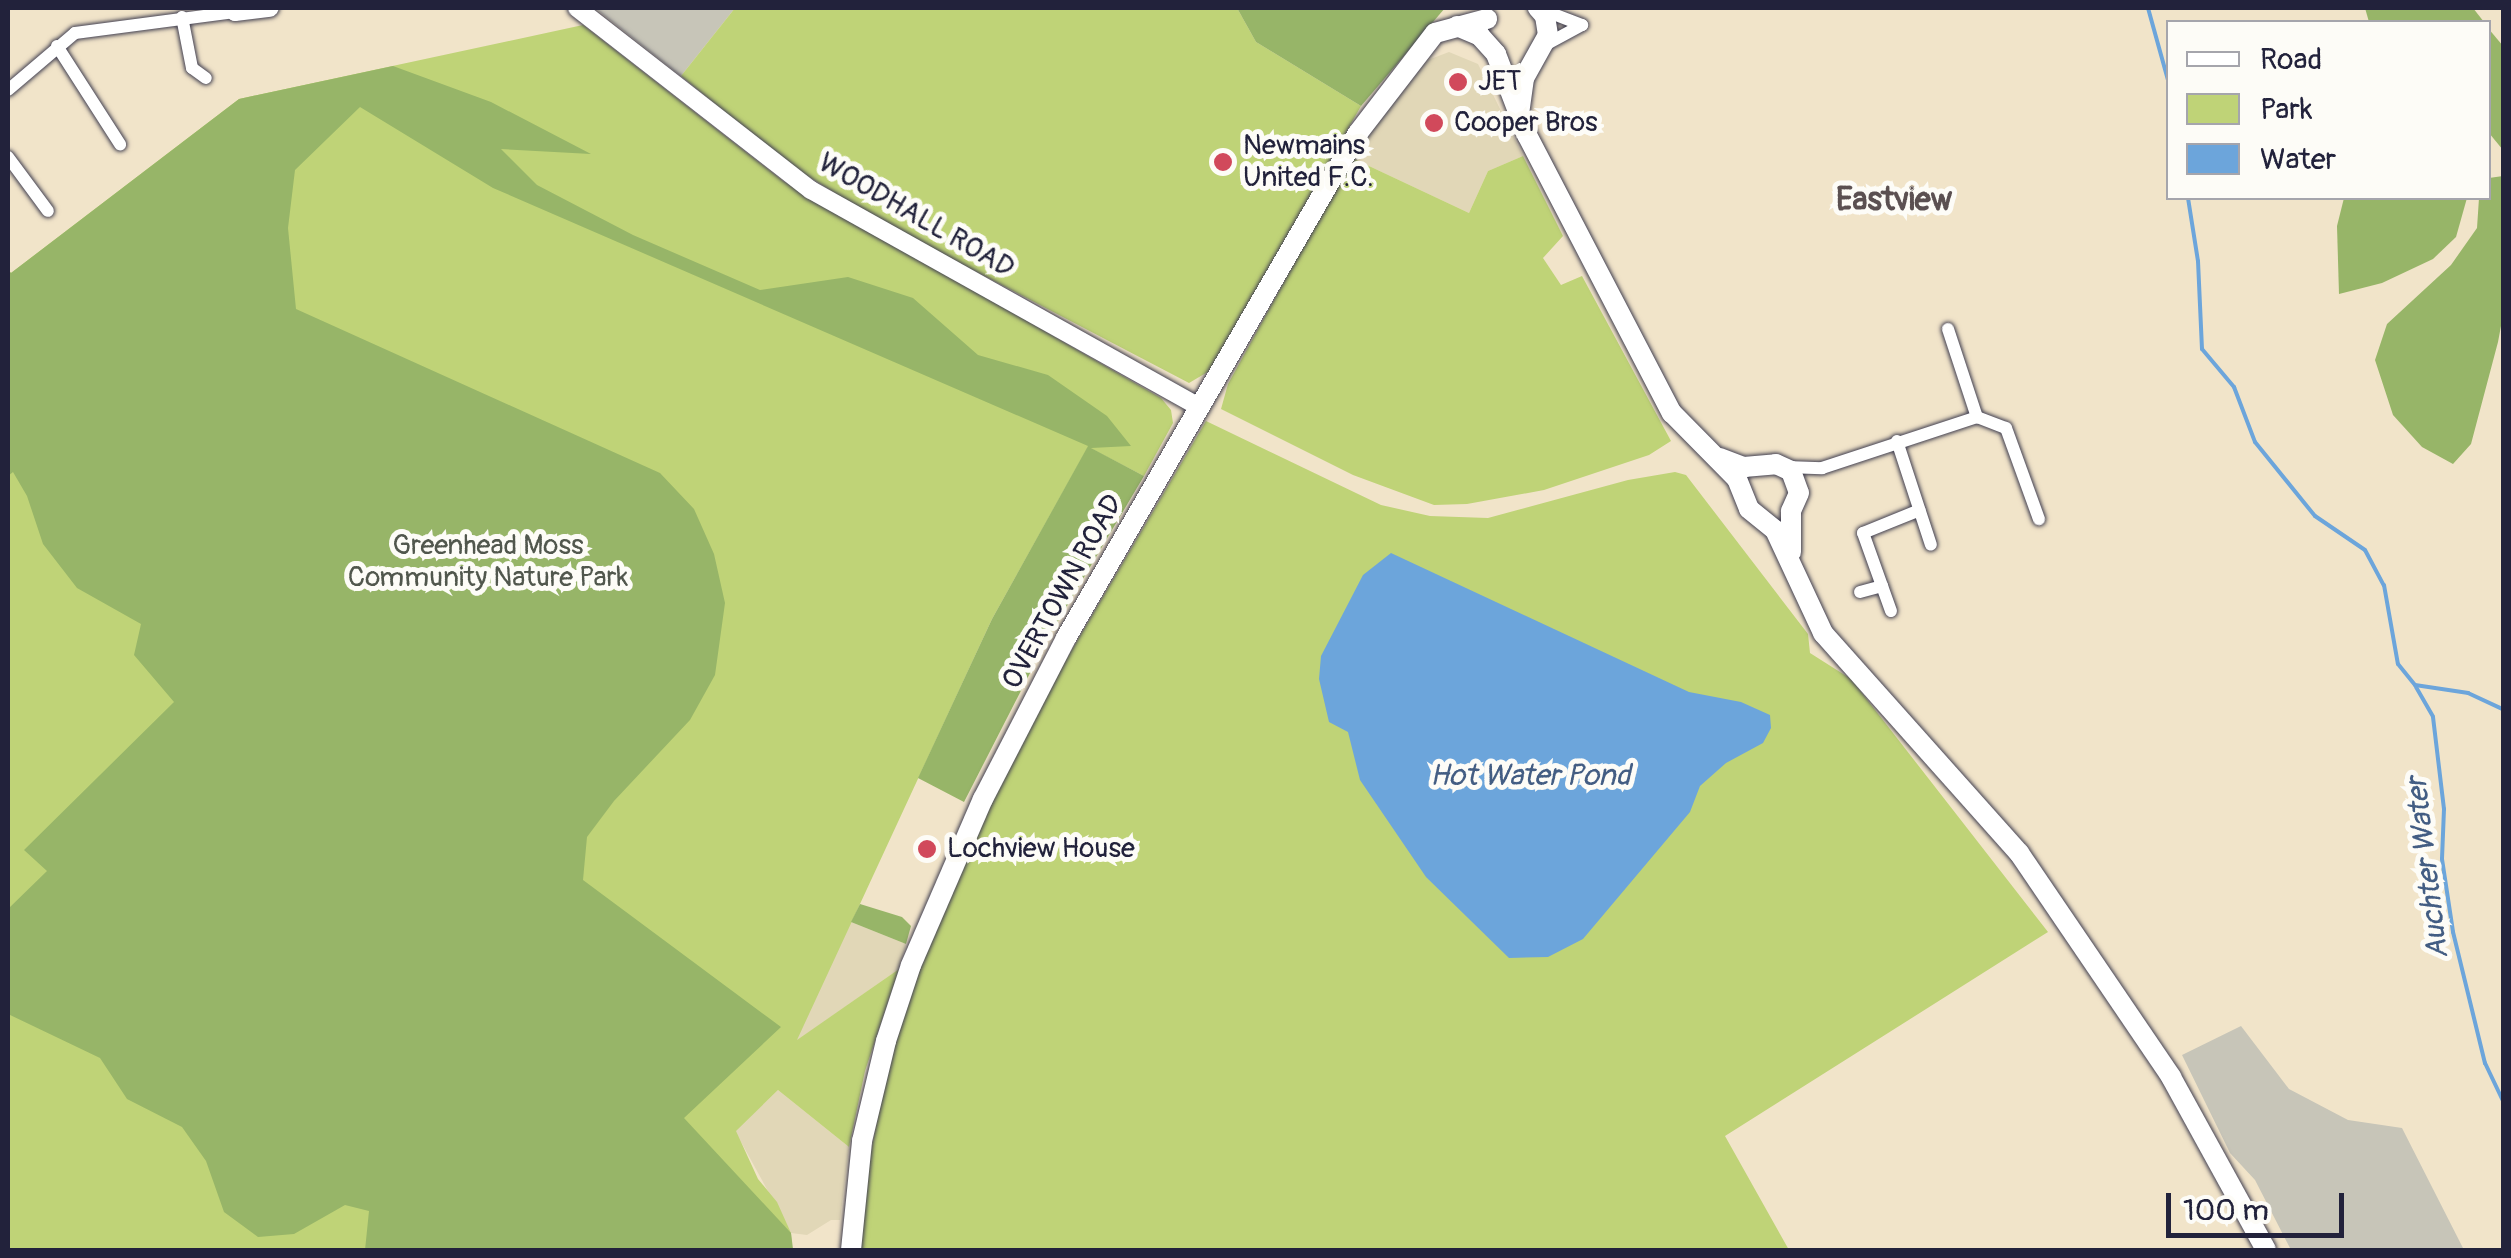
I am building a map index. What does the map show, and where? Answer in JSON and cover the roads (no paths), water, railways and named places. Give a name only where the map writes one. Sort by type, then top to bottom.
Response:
[{"type":"main road","points":[[1519,116],[1522,87],[1548,26],[1538,8]]},
{"type":"main road","name":"OVERTOWN ROAD","points":[[852,1250],[862,1141],[886,1041],[911,965],[983,799],[1066,638],[1358,133],[1435,33],[1491,13]]},
{"type":"main road","points":[[1491,13],[1493,51],[1519,116],[1665,401],[1706,449],[1749,478]]},
{"type":"main road","points":[[1457,26],[1480,36],[1493,51],[1514,62],[1540,51]]},
{"type":"main road","points":[[1749,478],[1768,464],[1784,466],[1795,477],[1793,564]]},
{"type":"main road","points":[[1749,478],[1749,509],[1775,530],[1793,564],[1810,612],[2019,853],[2172,1077],[2266,1250]]},
{"type":"main road","points":[[1761,518],[1782,517],[1795,502]]},
{"type":"street","points":[[8,90],[57,46],[88,29],[270,8]]},
{"type":"street","name":"WOODHALL ROAD","points":[[577,8],[811,190],[1198,407]]},
{"type":"street","points":[[1538,8],[1582,26],[1540,51]]},
{"type":"street","points":[[182,17],[192,68],[206,78]]},
{"type":"street","points":[[57,46],[120,144]]},
{"type":"street","points":[[8,157],[48,211]]},
{"type":"street","points":[[1948,330],[1976,417]]},
{"type":"street","points":[[1784,466],[1822,468],[1976,417],[2006,428],[2039,519]]},
{"type":"street","points":[[1897,441],[1931,545]]},
{"type":"street","points":[[1795,502],[1822,468]]},
{"type":"street","points":[[1891,611],[1863,533],[1920,510]]},
{"type":"street","points":[[1860,592],[1882,586]]},
{"type":"water","name":"Hot Water Pond","points":[[1391,553],[1689,692],[1741,702],[1770,715],[1771,728],[1763,743],[1726,763],[1700,786],[1690,812],[1583,939],[1548,957],[1509,958],[1426,877],[1360,780],[1348,732],[1329,722],[1319,679],[1321,656],[1363,575]]},
{"type":"waterway","name":"Auchter Water","points":[[2148,8],[2166,73]]},
{"type":"waterway","name":"Auchter Water","points":[[2188,200],[2198,261],[2202,349],[2234,387],[2255,442],[2315,516],[2365,550],[2384,585],[2398,664],[2415,685],[2468,693],[2504,710]]},
{"type":"waterway","name":"Auchter Water","points":[[2416,687],[2433,717],[2444,809],[2442,859],[2453,932],[2485,1063],[2504,1103]]},
{"type":"place","name":"JET","points":[[1458,82]]},
{"type":"place","name":"Cooper Bros","points":[[1434,123]]},
{"type":"place","name":"Newmains United F.C.","points":[[1223,162]]},
{"type":"place","name":"Lochview House","points":[[927,849]]},
{"type":"district","name":"Eastview","points":[[1894,200]]},
{"type":"park label","name":"Greenhead Moss Community Nature Park","points":[[488,562]]}]
